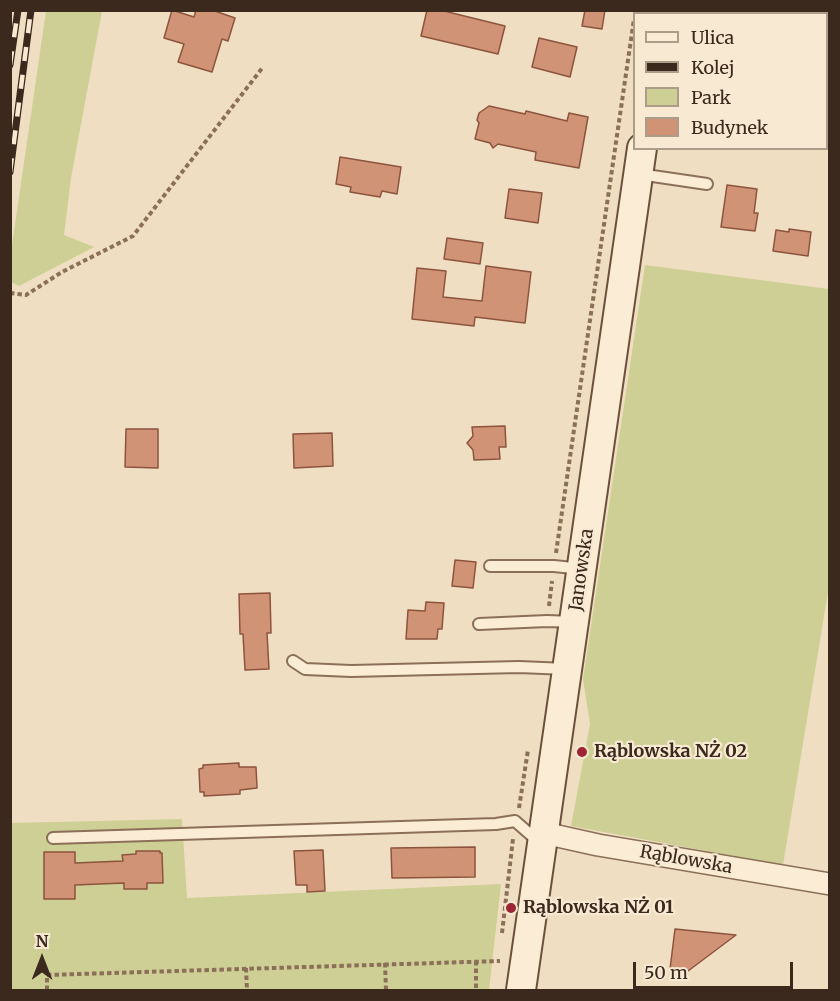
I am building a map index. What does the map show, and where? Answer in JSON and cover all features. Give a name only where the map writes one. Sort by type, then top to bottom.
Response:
[{"type":"street","name":"Janowska","points":[[521,990],[512,961],[543,839],[567,669],[560,621],[640,161]]},
{"type":"street","name":"Rąblowska","points":[[543,839],[598,845],[830,884]]},
{"type":"lane","points":[[640,161],[706,184]]},
{"type":"lane","points":[[490,566],[568,568]]},
{"type":"lane","points":[[479,624],[560,621]]},
{"type":"lane","points":[[293,661],[305,669],[351,672],[519,666],[567,669]]},
{"type":"lane","points":[[53,838],[496,824],[515,821],[543,839]]},
{"type":"path","points":[[560,621],[633,27]]},
{"type":"path","points":[[10,293],[26,295],[62,272],[133,236],[263,68]]},
{"type":"path","points":[[501,937],[515,821],[521,802],[529,746]]},
{"type":"path","points":[[476,961],[476,990]]},
{"type":"path","points":[[47,990],[47,975],[385,963],[512,961]]},
{"type":"path","points":[[497,971],[512,961]]},
{"type":"path","points":[[385,963],[386,990]]},
{"type":"path","points":[[246,968],[247,990]]},
{"type":"green space","points":[[46,11],[102,11],[71,178],[64,235],[94,247],[19,286],[11,282],[11,252]]},
{"type":"green space","points":[[645,265],[829,289],[829,586],[783,865],[571,826],[590,724],[583,679]]},
{"type":"green space","points":[[182,819],[187,898],[501,884],[489,990],[11,990],[10,823]]},
{"type":"building","points":[[172,10],[194,17],[196,10],[212,10],[235,18],[228,41],[222,39],[212,72],[178,62],[184,44],[164,38]]},
{"type":"building","points":[[427,10],[440,10],[505,26],[498,54],[421,36]]},
{"type":"building","points":[[585,10],[605,10],[602,29],[582,26]]},
{"type":"building","points":[[539,38],[577,47],[570,77],[532,67]]},
{"type":"building","points":[[489,106],[525,114],[526,111],[567,121],[569,113],[588,117],[579,168],[535,160],[536,152],[498,144],[493,148],[490,143],[475,139],[479,113]]},
{"type":"building","points":[[340,157],[401,167],[397,194],[382,191],[380,197],[350,192],[351,187],[336,184]]},
{"type":"building","points":[[727,185],[757,189],[754,213],[758,213],[755,231],[721,227]]},
{"type":"building","points":[[509,189],[542,193],[538,223],[505,218]]},
{"type":"building","points":[[789,229],[811,232],[808,256],[773,251],[776,230],[789,232]]},
{"type":"building","points":[[447,238],[483,243],[480,264],[444,259]]},
{"type":"building","points":[[486,266],[531,272],[525,323],[475,317],[474,326],[412,319],[417,268],[446,271],[443,297],[482,301]]},
{"type":"building","points":[[505,426],[506,447],[499,447],[500,459],[474,460],[473,450],[467,443],[473,436],[472,427]]},
{"type":"building","points":[[126,429],[158,429],[158,468],[125,467]]},
{"type":"building","points":[[332,433],[333,466],[294,468],[293,434]]},
{"type":"building","points":[[455,560],[476,562],[473,588],[452,586]]},
{"type":"building","points":[[270,593],[271,633],[267,633],[269,669],[245,670],[243,634],[240,634],[239,594]]},
{"type":"building","points":[[426,602],[444,603],[442,629],[438,629],[437,639],[406,639],[408,610],[425,611]]},
{"type":"building","points":[[239,763],[239,767],[256,767],[257,788],[240,790],[240,794],[204,796],[204,792],[200,792],[199,769],[203,768],[203,765]]},
{"type":"building","points":[[475,847],[475,877],[392,878],[391,848]]},
{"type":"building","points":[[323,850],[325,891],[307,892],[307,885],[296,885],[294,851]]},
{"type":"building","points":[[136,851],[160,851],[162,853],[163,883],[147,883],[147,889],[124,889],[124,883],[75,885],[75,899],[44,899],[44,852],[75,852],[75,863],[123,861],[122,855],[136,854]]},
{"type":"building","points":[[675,929],[736,935],[688,971],[670,969]]},
{"type":"railway","points":[[10,65],[18,10]]},
{"type":"railway","points":[[10,172],[31,10]]},
{"type":"place","name":"Rąblowska NŻ 02","points":[[582,752]]},
{"type":"place","name":"Rąblowska NŻ 01","points":[[511,908]]}]
